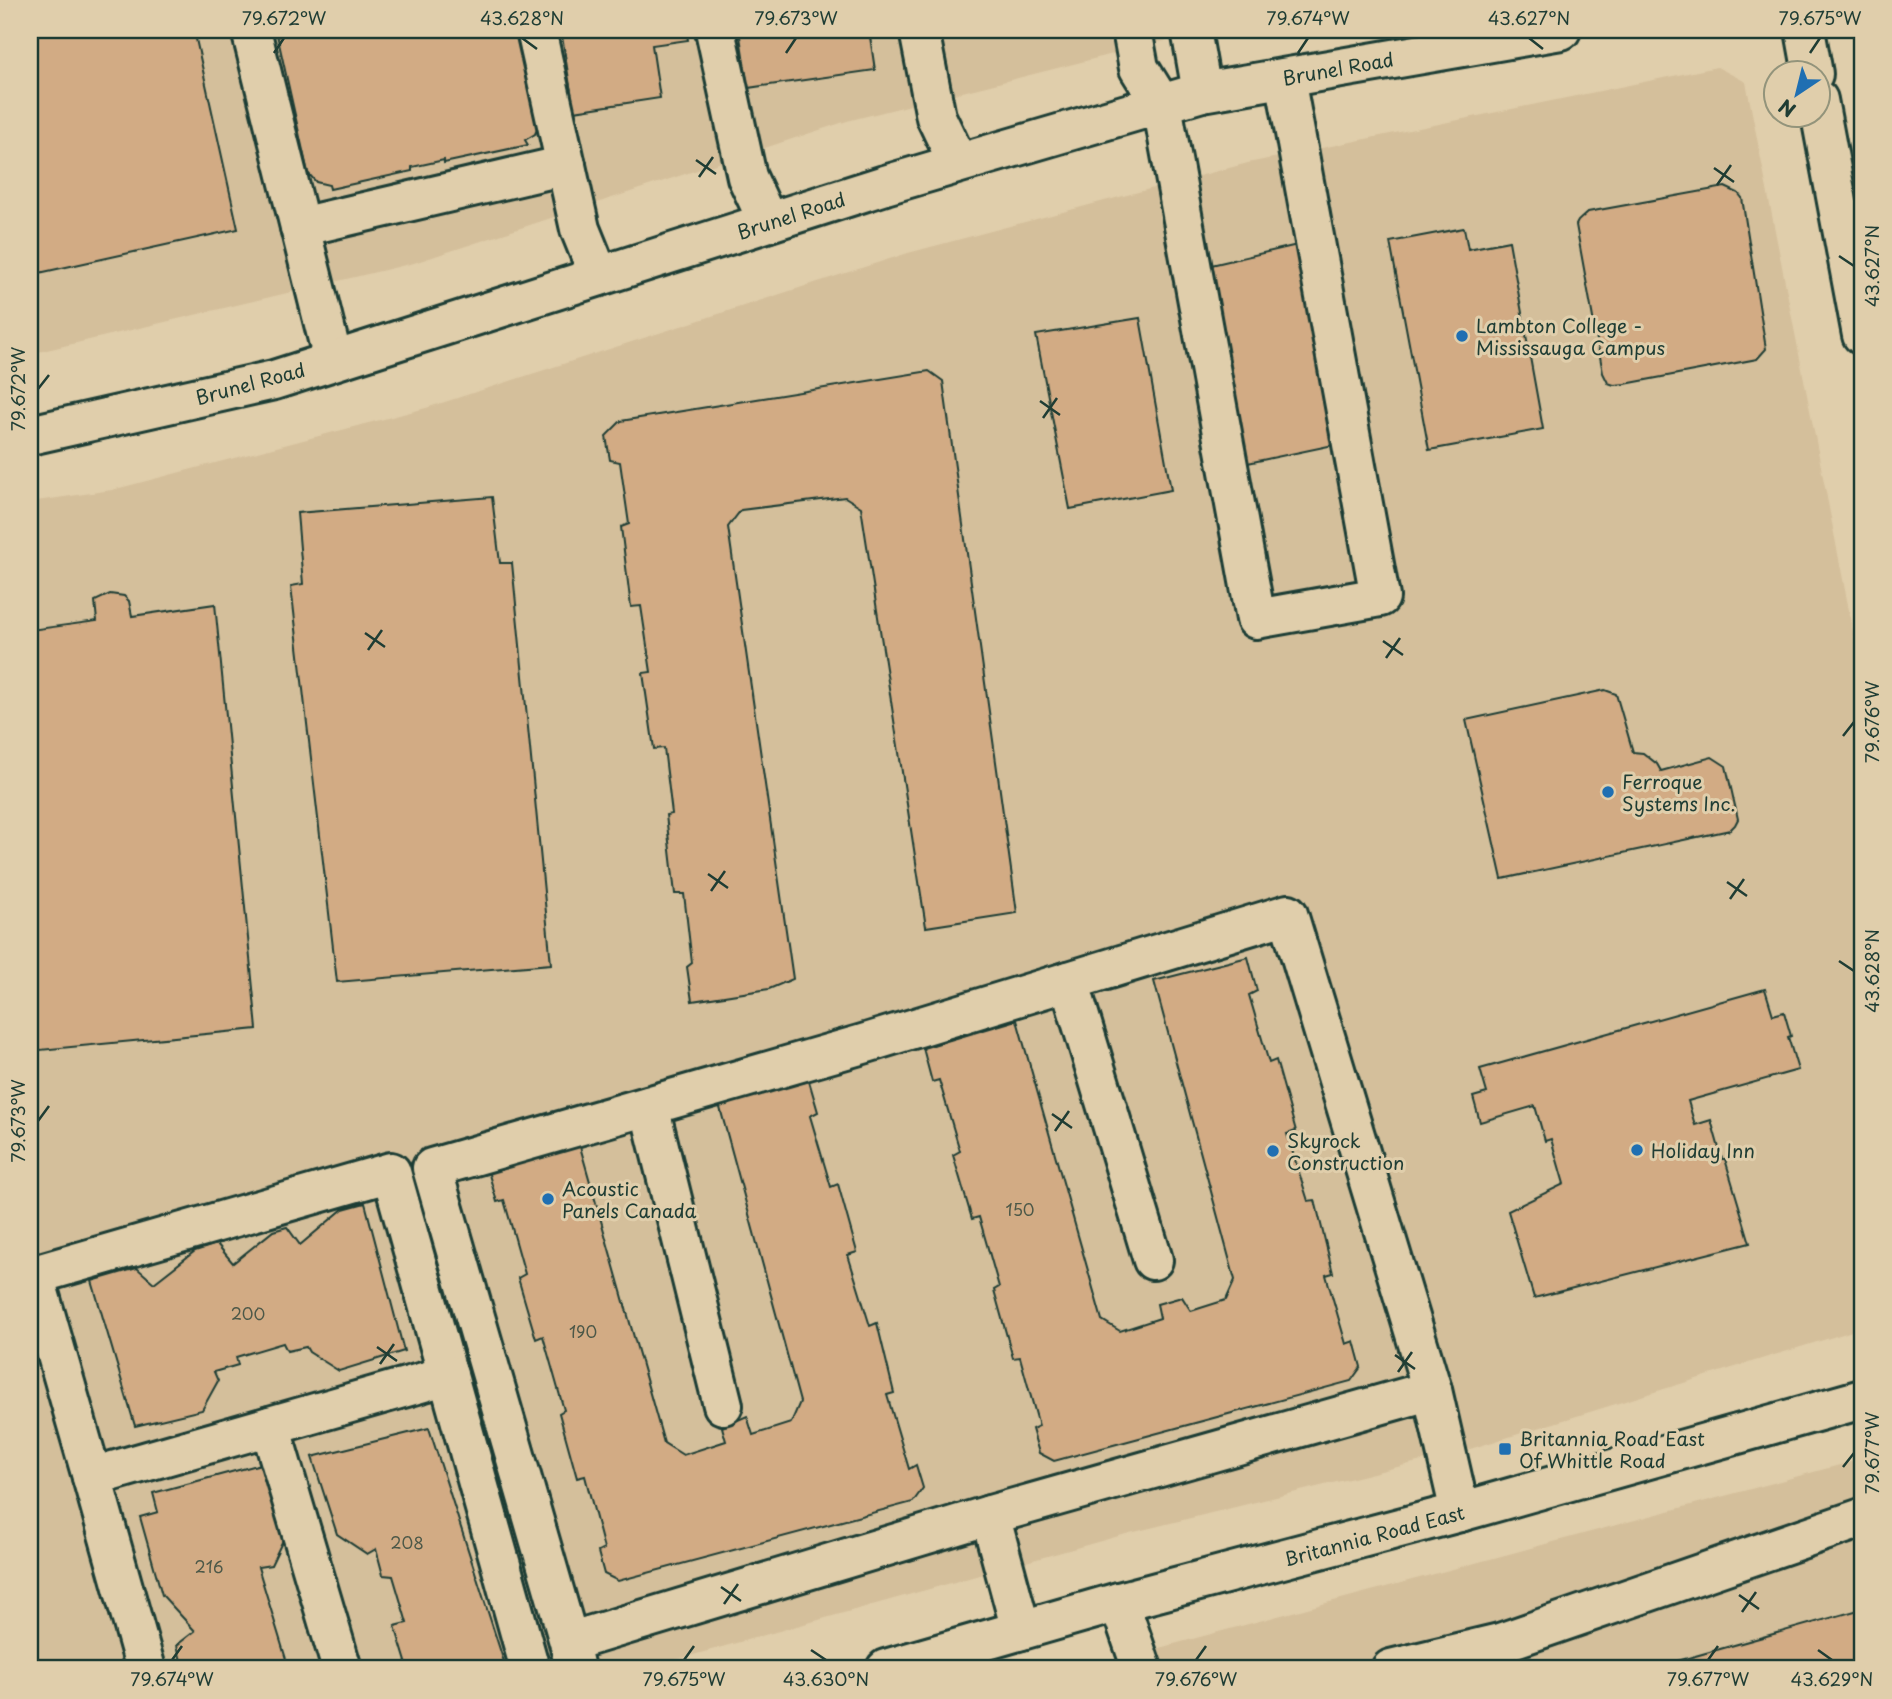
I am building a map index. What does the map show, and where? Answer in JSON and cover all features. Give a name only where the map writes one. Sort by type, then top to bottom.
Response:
[{"type":"street","points":[[251,30],[333,360]]},
{"type":"street","points":[[536,30],[580,229],[599,276]]},
{"type":"street","points":[[715,30],[747,177],[768,222]]},
{"type":"street","points":[[919,30],[936,117],[958,163]]},
{"type":"street","points":[[1132,30],[1139,68],[1162,105],[1256,619],[1380,597],[1285,78]]},
{"type":"street","points":[[1191,30],[1202,92]]},
{"type":"street","name":"Brunel Road","points":[[30,435],[274,380],[958,163],[1202,92],[1285,78],[1419,42],[1561,30]]},
{"type":"street","points":[[1805,30],[1811,60]]},
{"type":"street","points":[[1824,130],[1862,335]]},
{"type":"street","points":[[300,228],[566,165]]},
{"type":"street","points":[[1432,1390],[990,1515],[572,1656],[432,1168],[863,1044],[1288,914],[1432,1390],[1460,1512]]},
{"type":"street","points":[[1069,981],[1153,1260]]},
{"type":"street","points":[[649,1106],[723,1405]]},
{"type":"street","points":[[146,1669],[34,1275],[391,1172],[530,1669]]},
{"type":"street","points":[[92,1477],[448,1375]]},
{"type":"street","name":"Britannia Road East","points":[[886,1669],[1119,1602],[1460,1512],[1862,1399]]},
{"type":"street","points":[[270,1426],[342,1669]]},
{"type":"street","points":[[990,1515],[1021,1630]]},
{"type":"street","points":[[1391,1669],[1500,1643],[1862,1518]]},
{"type":"street","points":[[1119,1602],[1142,1669]]},
{"type":"shaded area","points":[[30,30],[1208,30],[847,121],[414,263],[30,354]]},
{"type":"shaded area","points":[[1717,67],[1746,82],[1862,677],[1862,1328],[1470,1449],[1126,1534],[643,1669],[30,1669],[30,502],[112,490],[426,408],[908,253],[1248,163]]},
{"type":"shaded area","points":[[1862,1459],[1862,1669],[1081,1669]]},
{"type":"building","points":[[30,30],[194,30],[238,229],[30,275]]},
{"type":"building","points":[[276,30],[518,30],[538,127],[535,134],[525,140],[528,145],[412,167],[412,171],[330,189],[329,185],[316,182],[308,173]]},
{"type":"building","points":[[561,30],[686,30],[688,40],[652,45],[660,98],[574,111]]},
{"type":"building","points":[[739,30],[869,30],[875,70],[748,88]]},
{"type":"building","points":[[1725,187],[1742,198],[1766,349],[1757,359],[1625,384],[1608,383],[1603,373],[1576,225],[1578,221],[1588,212]]},
{"type":"building","points":[[1464,228],[1468,249],[1509,241],[1543,429],[1429,450],[1390,242]]},
{"type":"building","points":[[1306,243],[1343,443],[1243,464],[1207,266]]},
{"type":"building","points":[[1140,318],[1171,490],[1070,509],[1036,335]]},
{"type":"building","points":[[929,371],[943,381],[1017,913],[926,927],[861,507],[845,497],[741,510],[728,527],[793,979],[769,989],[692,1001],[687,967],[692,963],[684,894],[675,894],[666,815],[672,814],[664,748],[654,749],[643,673],[651,672],[641,606],[631,607],[621,527],[629,524],[620,462],[610,460],[606,436],[621,421]]},
{"type":"building","points":[[492,497],[500,563],[512,563],[551,964],[337,982],[291,586],[303,584],[297,513]]},
{"type":"building","points":[[110,594],[124,596],[129,601],[132,616],[215,604],[257,1029],[30,1051],[30,630],[97,621],[95,601]]},
{"type":"building","points":[[1605,690],[1616,694],[1633,752],[1643,753],[1657,764],[1661,771],[1712,757],[1726,766],[1738,819],[1735,825],[1730,830],[1502,879],[1466,720]]},
{"type":"building","points":[[1248,957],[1257,991],[1249,995],[1269,1063],[1276,1060],[1296,1131],[1287,1134],[1308,1201],[1315,1200],[1333,1273],[1326,1275],[1346,1344],[1354,1341],[1361,1367],[1351,1381],[1054,1461],[1039,1453],[1032,1429],[1039,1426],[1020,1357],[1013,1358],[994,1290],[999,1287],[979,1217],[972,1219],[953,1155],[960,1151],[939,1080],[932,1082],[923,1048],[1017,1020],[1102,1320],[1120,1331],[1160,1318],[1157,1304],[1182,1297],[1191,1311],[1226,1300],[1235,1280],[1154,981]]},
{"type":"building","name":"Holiday Inn","points":[[1765,989],[1773,1015],[1784,1012],[1798,1070],[1688,1101],[1695,1125],[1711,1120],[1750,1243],[1534,1298],[1508,1211],[1564,1184],[1551,1139],[1545,1141],[1535,1106],[1480,1122],[1473,1097],[1487,1093],[1480,1069]]},
{"type":"building","points":[[809,1081],[818,1112],[810,1116],[831,1187],[838,1184],[857,1252],[848,1255],[870,1326],[877,1323],[894,1393],[887,1395],[909,1469],[916,1465],[923,1488],[913,1502],[618,1581],[604,1574],[598,1552],[604,1549],[585,1476],[577,1478],[559,1413],[564,1410],[543,1336],[536,1339],[518,1278],[525,1274],[504,1200],[497,1202],[488,1171],[579,1143],[664,1443],[683,1455],[726,1441],[722,1427],[747,1416],[753,1435],[791,1423],[800,1402],[719,1104]]},
{"type":"building","points":[[365,1203],[404,1351],[339,1371],[309,1352],[306,1347],[287,1351],[283,1343],[236,1357],[238,1365],[214,1372],[218,1381],[202,1410],[135,1426],[92,1281],[137,1268],[154,1283],[195,1251],[217,1244],[233,1263],[273,1231],[287,1227],[300,1245],[343,1209]]},
{"type":"building","points":[[429,1428],[504,1662],[482,1669],[414,1669],[407,1665],[395,1626],[407,1623],[393,1576],[383,1575],[376,1549],[367,1554],[337,1534],[312,1457]]},
{"type":"building","points":[[261,1464],[284,1538],[271,1565],[258,1567],[289,1669],[183,1669],[177,1645],[195,1631],[162,1595],[140,1517],[158,1512],[153,1493]]},
{"type":"building","points":[[1862,1609],[1862,1669],[1649,1669]]},
{"type":"building","points":[[30,1611],[35,1612],[30,1648]]},
{"type":"place","name":"Lambton College - Mississauga Campus","points":[[1462,336]]},
{"type":"place","name":"Ferroque Systems Inc.","points":[[1608,792]]},
{"type":"place","name":"Holiday Inn","points":[[1637,1150]]},
{"type":"place","name":"Skyrock Construction","points":[[1273,1151]]},
{"type":"place","name":"Acoustic Panels Canada","points":[[548,1199]]},
{"type":"place","name":"Britannia Road East Of Whittle Road","points":[[1505,1449]]}]
